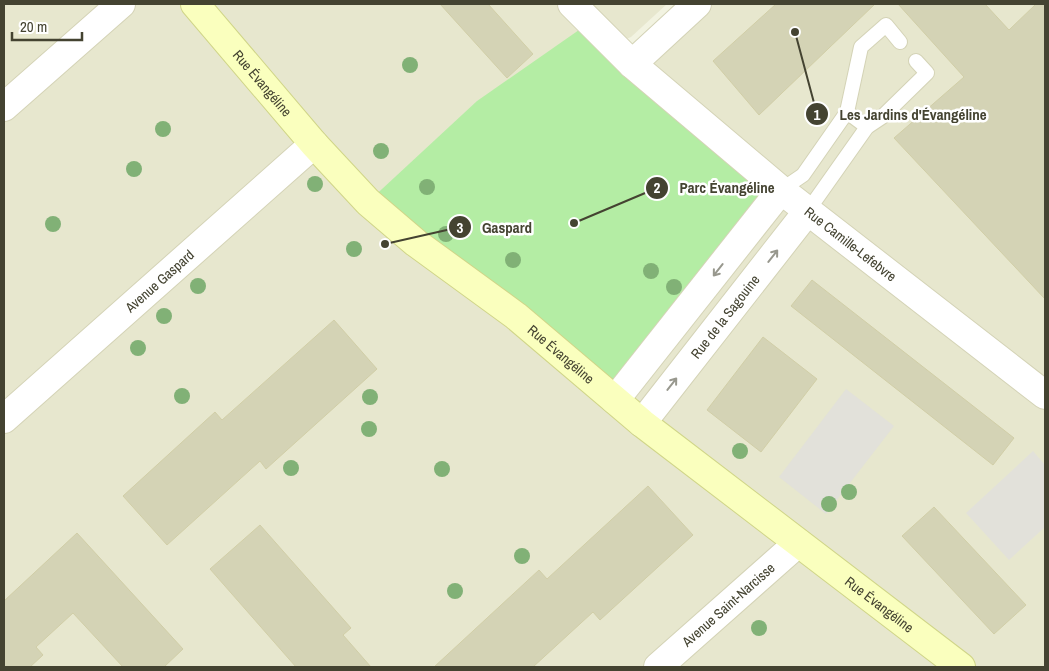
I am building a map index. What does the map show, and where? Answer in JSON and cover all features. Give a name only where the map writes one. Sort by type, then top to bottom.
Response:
[{"type":"street","points":[[4,107],[121,4]]},
{"type":"street","name":"Rue Évangéline","points":[[194,4],[314,144],[368,202],[410,238],[516,316],[642,423],[962,667]]},
{"type":"street","name":"Rue Camille-Lefebvre","points":[[572,4],[632,64],[807,212],[1045,395]]},
{"type":"street","points":[[632,64],[698,4]]},
{"type":"street","name":"Avenue Gaspard","points":[[4,419],[314,144]]},
{"type":"street","points":[[615,400],[781,190]]},
{"type":"street","name":"Rue de la Sagouine","points":[[642,423],[807,212]]},
{"type":"street","name":"Avenue Saint-Narcisse","points":[[658,667],[798,543]]},
{"type":"lane","points":[[781,190],[803,175],[847,112],[861,47],[886,25],[900,42]]},
{"type":"lane","points":[[807,212],[867,127],[882,117],[927,73],[916,61]]},
{"type":"lane","points":[[847,112],[867,127]]},
{"type":"shaded area","points":[[4,4],[667,4],[631,37],[477,101],[632,64],[697,4],[1045,4],[1045,667],[4,667]]},
{"type":"shaded area","points":[[846,389],[894,426],[826,514],[779,477]]},
{"type":"shaded area","points":[[1033,451],[1045,465],[1045,527],[1009,560],[966,513]]},
{"type":"green space","points":[[589,23],[781,190],[615,400],[368,202],[477,101]]},
{"type":"building","points":[[440,4],[488,4],[533,54],[507,78]]},
{"type":"building","points":[[776,4],[875,4],[759,115],[713,61]]},
{"type":"building","points":[[898,4],[985,4],[1009,30],[1036,4],[1045,4],[1045,299],[894,138],[964,77]]},
{"type":"building","points":[[812,280],[1014,438],[993,465],[791,306]]},
{"type":"building","points":[[334,320],[377,369],[266,469],[260,461],[167,545],[123,496],[215,412],[222,420]]},
{"type":"building","points":[[763,337],[817,379],[761,452],[707,410]]},
{"type":"building","points":[[648,486],[693,535],[600,620],[593,612],[533,667],[434,667],[539,570],[547,579]]},
{"type":"building","points":[[934,507],[1026,605],[994,634],[902,536]]},
{"type":"building","points":[[260,525],[351,628],[343,635],[371,667],[296,667],[210,569]]},
{"type":"building","points":[[77,533],[183,649],[164,667],[123,667],[73,613],[36,647],[43,655],[30,667],[4,667],[4,601]]},
{"type":"place","name":"Les Jardins d'Évangéline","points":[[795,32]]},
{"type":"place","name":"Parc Évangéline","points":[[574,223]]},
{"type":"place","name":"Gaspard","points":[[385,244]]}]
